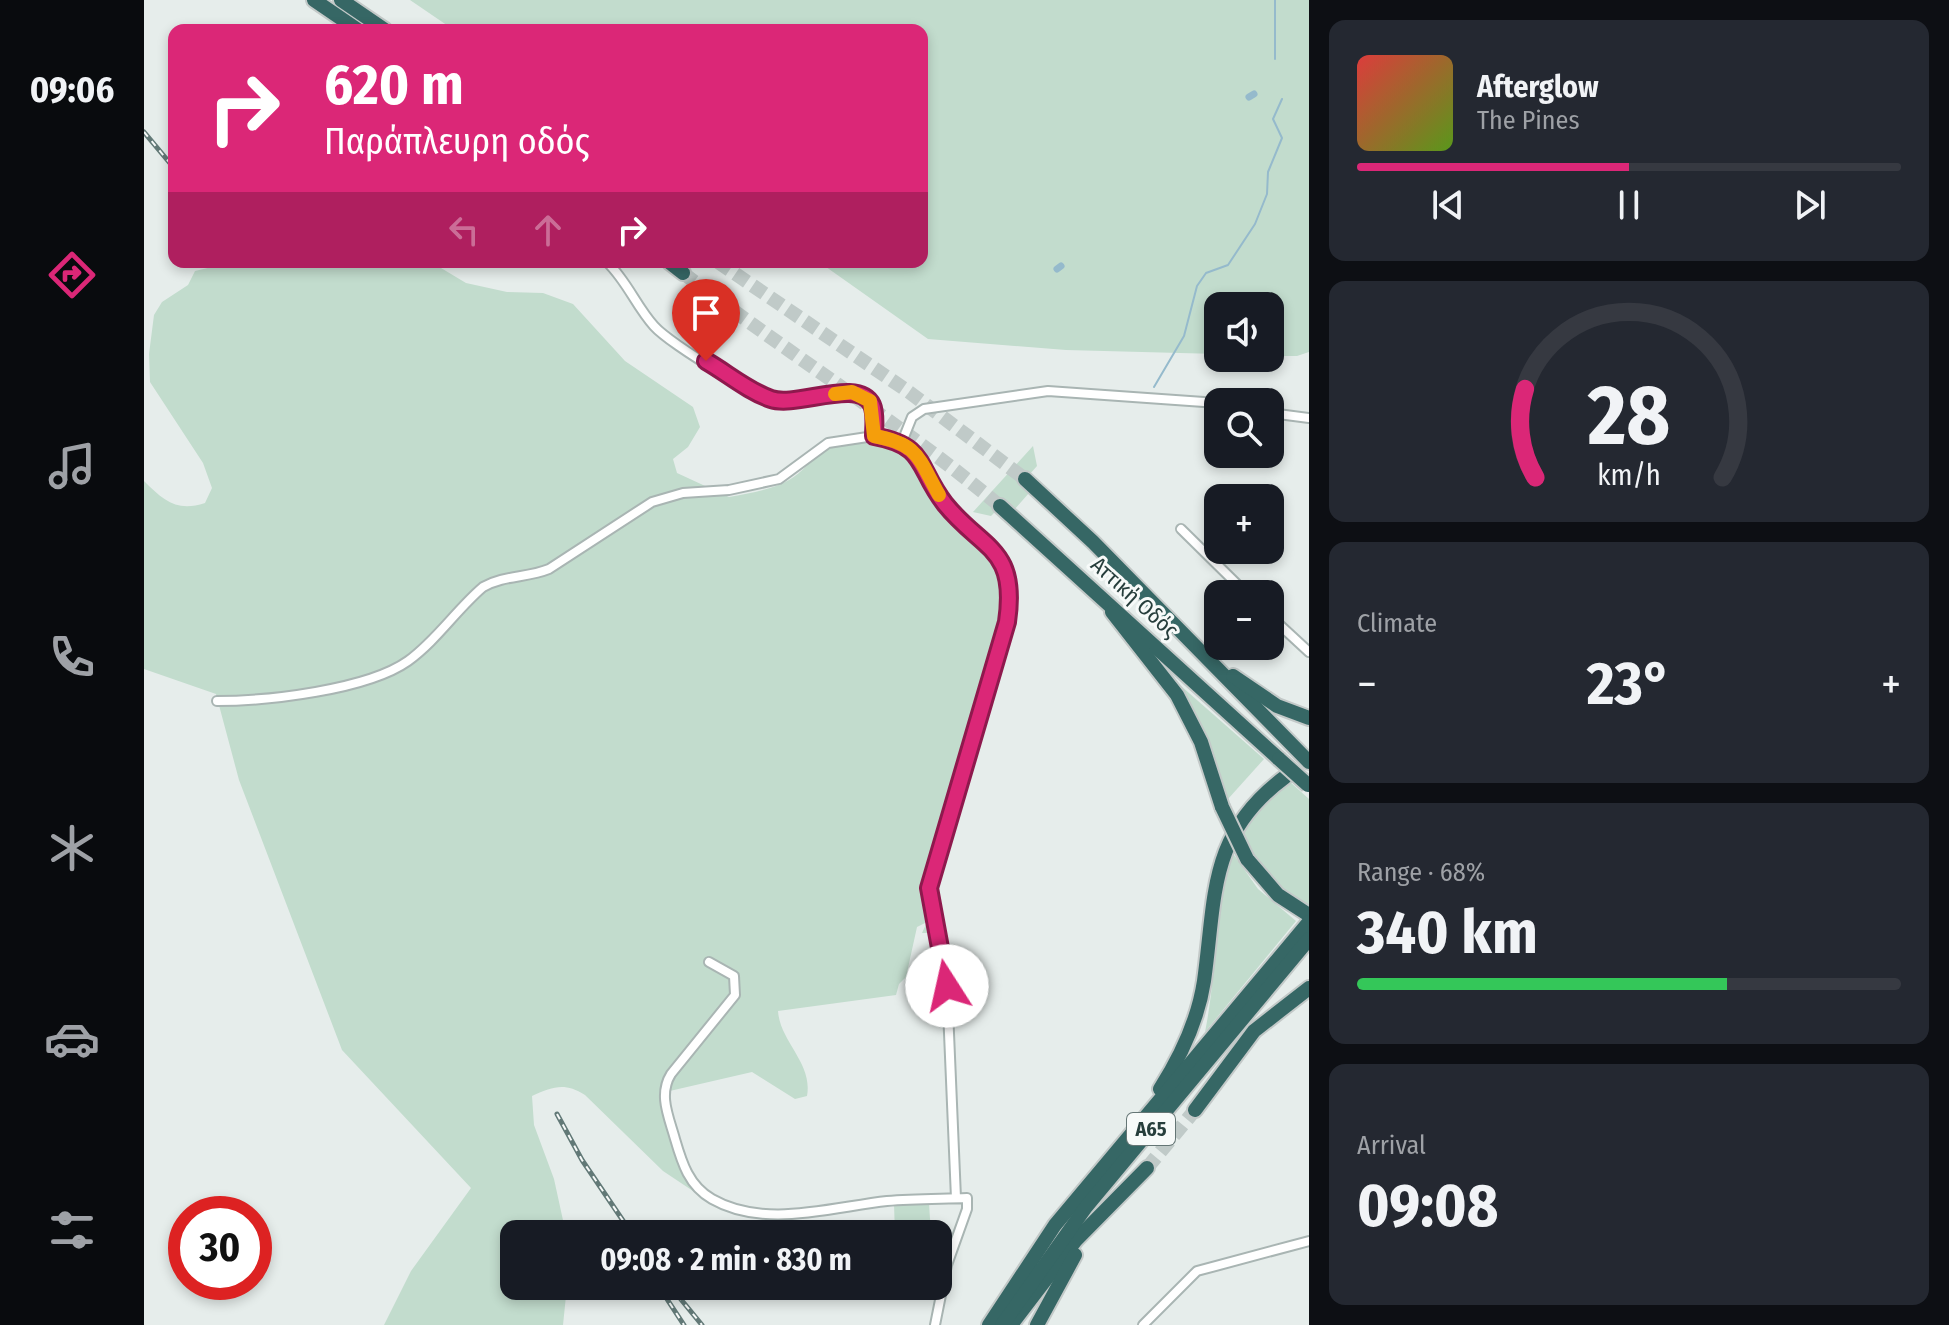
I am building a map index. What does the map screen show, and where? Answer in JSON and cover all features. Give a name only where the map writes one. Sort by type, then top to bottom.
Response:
[{"type":"highway","points":[[314,0],[349,24]]},
{"type":"highway","points":[[341,0],[376,24]]},
{"type":"highway","points":[[677,268],[683,273]]},
{"type":"highway","name":"Αττική Οδός","points":[[1025,479],[1160,610],[1309,762]]},
{"type":"highway","name":"Αττική Οδός","points":[[1000,506],[1309,785]]},
{"type":"highway","points":[[1104,599],[1121,628],[1154,661],[1177,695],[1201,742],[1222,807],[1247,859],[1266,884],[1309,915]]},
{"type":"highway","points":[[1160,610],[1244,685],[1277,706],[1309,718]]},
{"type":"highway","points":[[1104,1167],[1169,1075],[1192,1027],[1204,982],[1213,893],[1224,850],[1248,812],[1285,777]]},
{"type":"highway","name":"Α65","points":[[986,1325],[1015,1275],[1031,1260],[1055,1225],[1309,922]]},
{"type":"highway","name":"Α65","points":[[1002,1325],[1086,1207],[1309,939]]},
{"type":"highway","points":[[1195,1110],[1254,1031],[1309,988]]},
{"type":"highway","points":[[1011,1325],[1076,1240],[1147,1168]]},
{"type":"highway","points":[[1037,1325],[1079,1249],[1133,1183]]},
{"type":"street","points":[[613,268],[652,324],[672,343],[772,399],[797,401],[834,394],[860,394],[872,406],[874,436]]},
{"type":"street","points":[[902,442],[912,417],[924,409],[1033,392],[1066,391],[1204,402]]},
{"type":"street","points":[[1284,415],[1309,418]]},
{"type":"street","points":[[217,701],[267,700],[376,677],[410,660],[483,587],[495,580],[535,575],[549,569],[652,502],[683,493],[759,486],[796,468],[823,445],[874,436],[902,442],[914,451],[947,505],[992,547],[1007,579],[1009,595],[1002,641],[929,888],[947,986],[956,1198]]},
{"type":"street","points":[[1181,529],[1233,580]]},
{"type":"street","points":[[1284,629],[1309,652]]},
{"type":"street","points":[[709,962],[734,976],[735,995],[671,1074],[664,1089],[682,1162],[702,1192],[741,1210],[772,1214],[967,1198],[967,1209],[947,1265],[935,1325]]},
{"type":"street","points":[[1143,1325],[1197,1271],[1309,1241]]},
{"type":"green space","points":[[410,0],[1309,0],[1309,352],[1284,356],[1284,292],[1204,292],[1204,354],[1066,350],[928,339],[827,268],[928,268],[928,24],[445,24]]},
{"type":"green space","points":[[208,268],[441,268],[466,283],[507,292],[543,293],[573,304],[625,361],[693,407],[700,427],[688,447],[673,459],[677,473],[729,497],[760,491],[789,480],[822,452],[844,442],[877,440],[888,443],[911,451],[909,454],[917,459],[951,515],[973,534],[997,564],[1005,595],[1000,631],[974,706],[955,788],[924,892],[933,933],[922,933],[927,922],[917,927],[906,977],[899,984],[896,995],[778,1011],[784,1033],[805,1073],[807,1096],[795,1099],[752,1072],[661,1093],[673,1150],[686,1176],[705,1199],[663,1171],[585,1095],[571,1088],[558,1087],[532,1096],[534,1125],[554,1179],[563,1220],[500,1220],[500,1300],[566,1300],[563,1325],[384,1325],[411,1271],[471,1188],[342,1050],[239,780],[216,694],[144,669],[144,481],[165,499],[186,506],[205,503],[212,488],[203,463],[150,382],[149,354],[154,315],[162,302],[188,285],[195,271]]},
{"type":"green space","points":[[1033,446],[1037,466],[1020,485],[1029,493],[1014,510],[1005,502],[991,516],[973,512]]},
{"type":"green space","points":[[1181,686],[1264,759],[1228,799]]},
{"type":"green space","points":[[1289,781],[1309,799],[1309,908],[1269,875],[1239,833]]},
{"type":"green space","points":[[1232,852],[1258,889],[1296,921],[1205,1032],[1222,897]]},
{"type":"green space","points":[[929,1203],[930,1220],[895,1220],[894,1204]]},
{"type":"waterway","points":[[1275,0],[1275,59]]},
{"type":"waterway","points":[[1249,97],[1254,94]]},
{"type":"waterway","points":[[1154,387],[1184,336],[1197,286],[1206,273],[1228,265],[1255,224],[1267,194],[1268,172],[1282,138],[1273,119],[1282,99]]},
{"type":"waterway","points":[[1057,269],[1061,266]]},
{"type":"tunnel","points":[[727,268],[909,392],[1025,479]]},
{"type":"tunnel","points":[[683,273],[922,445],[1000,506]]},
{"type":"tunnel","points":[[1147,1168],[1195,1110]]},
{"type":"railway","points":[[144,132],[168,161]]},
{"type":"railway","points":[[557,1114],[582,1160],[623,1220]]},
{"type":"railway","points":[[668,1300],[684,1325]]},
{"type":"railway","points":[[681,1300],[702,1325]]},
{"type":"slow traffic","points":[[835,394],[852,392],[870,401],[874,411],[874,436],[902,442],[914,451],[939,495]]},
{"type":"route","points":[[706,361],[772,399],[786,402],[852,392],[866,398],[874,411],[874,436],[902,442],[914,451],[947,505],[992,547],[1007,579],[1007,622],[929,888],[947,986]]}]
